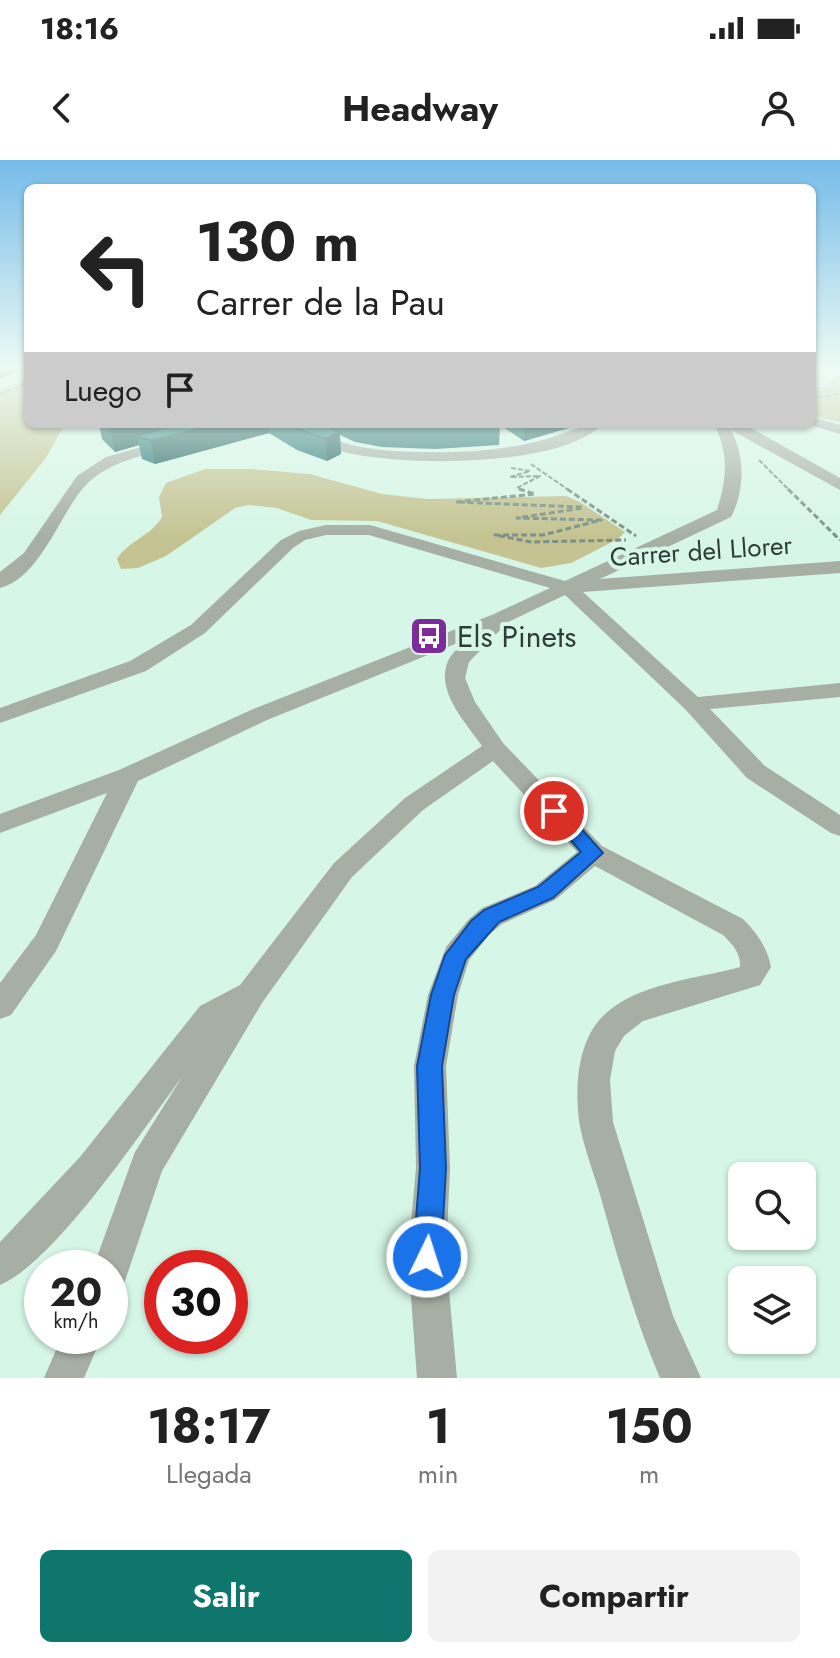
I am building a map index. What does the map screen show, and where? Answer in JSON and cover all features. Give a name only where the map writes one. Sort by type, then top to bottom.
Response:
[{"type":"street","points":[[821,424],[840,430]]},
{"type":"street","points":[[309,428],[338,445],[386,455],[455,457],[521,450],[590,428]]},
{"type":"street","points":[[0,824],[128,776],[259,715],[501,618],[725,513],[736,473],[735,428]]},
{"type":"street","points":[[737,428],[840,485]]},
{"type":"street","points":[[497,433],[521,450]]},
{"type":"street","points":[[0,582],[30,557],[83,479],[97,468],[112,460],[184,440]]},
{"type":"street","points":[[0,716],[138,666],[198,629],[287,544],[312,533],[335,529],[370,530],[567,587],[693,704],[756,772],[840,827]]},
{"type":"street","name":"Carrer del Llorer","points":[[567,587],[840,567]]},
{"type":"street","points":[[501,618],[459,660],[454,678],[464,703],[495,748],[593,853],[733,927],[748,941],[755,954],[756,967],[750,976],[724,985],[661,997],[621,1018],[606,1035],[594,1060],[591,1090],[596,1122],[655,1320],[681,1378]]},
{"type":"street","points":[[693,704],[840,690]]},
{"type":"street","points":[[118,1250],[147,1164],[251,994],[343,870],[414,804],[495,748]]},
{"type":"street","points":[[0,1006],[46,943],[128,776]]},
{"type":"street","points":[[437,1378],[427,1257],[433,1168],[430,1066],[443,995],[456,955],[479,927],[492,916],[545,893],[593,853]]},
{"type":"street","points":[[0,1266],[29,1241],[92,1169],[211,1015],[251,994]]},
{"type":"street","points":[[64,1378],[74,1354]]},
{"type":"path","points":[[736,428],[748,449],[840,540]]},
{"type":"path","points":[[583,508],[456,502],[535,494],[517,488],[540,479],[540,476],[510,477],[530,471],[510,469],[526,460],[641,539],[531,542],[495,535],[543,535],[608,517]]},
{"type":"path","points":[[592,506],[517,518],[600,519]]},
{"type":"shaded area","points":[[0,424],[24,424],[24,428],[63,428],[45,459],[0,515]]},
{"type":"shaded area","points":[[205,469],[310,474],[382,494],[428,499],[566,496],[625,532],[618,539],[571,563],[541,568],[377,521],[311,520],[277,508],[249,505],[235,508],[166,556],[138,568],[121,569],[117,559],[162,517],[159,497],[166,483]]},
{"type":"building","points":[[166,428],[201,428],[151,441],[137,436]]},
{"type":"building","points":[[295,428],[331,428],[339,432],[326,439]]},
{"type":"place","name":"Els Pinets","points":[[429,636]]},
{"type":"route","points":[[427,1257],[433,1168],[430,1066],[443,995],[456,955],[465,940],[492,916],[545,893],[593,853],[554,811]]}]
